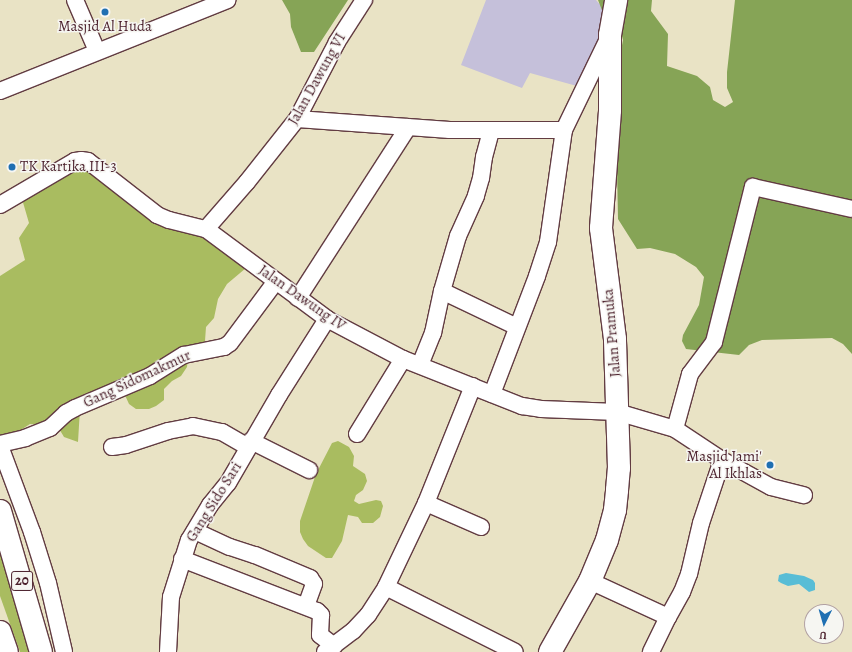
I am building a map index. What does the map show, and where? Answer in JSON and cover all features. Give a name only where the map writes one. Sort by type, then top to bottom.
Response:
[{"type":"main road","name":"Jalan Pramuka","points":[[550,652],[590,581],[607,540],[615,510],[619,468],[615,340],[601,228],[610,110],[610,35],[616,0]]},
{"type":"main road","name":"20","points":[[0,511],[6,543],[41,652]]},
{"type":"main road","points":[[0,632],[7,652]]},
{"type":"street","points":[[74,0],[97,51]]},
{"type":"street","points":[[0,91],[228,0]]},
{"type":"street","name":"Jalan Dawung VI","points":[[206,229],[247,182],[297,119],[337,42],[364,0]]},
{"type":"street","points":[[492,394],[537,276],[550,233],[564,130],[610,35]]},
{"type":"street","points":[[297,119],[450,130],[564,130]]},
{"type":"street","points":[[298,298],[408,127]]},
{"type":"street","points":[[420,365],[433,333],[442,291],[455,244],[477,190],[491,131]]},
{"type":"street","points":[[0,205],[75,161],[81,160],[88,162],[157,215],[170,220],[206,229]]},
{"type":"street","points":[[675,429],[690,374],[714,342],[753,187],[852,209]]},
{"type":"street","name":"Jalan Dawung IV","points":[[206,229],[327,319],[403,359],[522,406],[541,409],[617,412],[675,429],[722,460],[771,487],[804,495]]},
{"type":"street","name":"Gang Sidomakmur","points":[[0,445],[25,438],[50,428],[66,413],[75,408],[150,376],[184,355],[224,347],[230,343],[276,281]]},
{"type":"street","points":[[442,291],[517,327]]},
{"type":"street","name":"Gang Sido Sari","points":[[168,652],[171,597],[182,559],[195,531],[213,500],[228,483],[250,444],[327,319]]},
{"type":"street","points":[[357,434],[403,359]]},
{"type":"street","points":[[182,559],[317,611],[321,615],[320,635],[329,649],[353,631],[368,615],[386,587],[426,503],[473,386]]},
{"type":"street","name":"Gang Sido Sari","points":[[112,447],[126,445],[168,431],[193,426],[222,432],[250,444]]},
{"type":"street","points":[[250,444],[309,470]]},
{"type":"street","points":[[0,445],[32,532],[48,583],[64,652]]},
{"type":"street","points":[[655,651],[668,617],[682,592],[689,574],[702,523],[722,460]]},
{"type":"street","points":[[426,503],[481,527]]},
{"type":"street","points":[[195,531],[230,547],[255,555],[310,578],[314,584],[306,606]]},
{"type":"street","points":[[590,581],[668,617]]},
{"type":"street","points":[[386,587],[515,652]]},
{"type":"shaded area","points":[[486,0],[596,0],[602,7],[603,13],[612,24],[584,88],[530,73],[522,88],[461,65]]},
{"type":"green space","points":[[282,0],[348,0],[314,52],[301,52],[291,27],[290,14]]},
{"type":"green space","points":[[598,0],[652,0],[651,11],[668,34],[667,66],[697,76],[710,87],[713,100],[725,107],[733,102],[727,88],[727,72],[735,0],[852,0],[852,354],[843,344],[832,338],[762,340],[749,345],[739,355],[686,349],[682,341],[683,335],[699,305],[704,277],[696,267],[675,254],[650,248],[637,249],[618,219],[617,169],[621,125],[618,66],[623,40],[621,33],[603,13]]},
{"type":"green space","points":[[86,166],[152,222],[203,233],[246,268],[227,284],[218,299],[214,318],[206,327],[205,341],[188,359],[187,367],[181,376],[172,381],[164,389],[164,400],[156,406],[149,409],[136,409],[129,404],[124,393],[80,409],[78,442],[64,437],[58,427],[48,425],[30,424],[19,431],[0,436],[0,276],[25,260],[19,238],[29,223],[22,199]]},
{"type":"green space","points":[[338,441],[349,447],[354,456],[353,466],[365,474],[367,481],[363,490],[356,495],[354,501],[359,504],[376,500],[381,501],[383,506],[380,517],[373,523],[362,523],[358,517],[348,515],[342,541],[332,558],[326,558],[308,546],[303,539],[300,532],[300,521],[316,474],[332,443]]},
{"type":"green space","points":[[0,546],[6,557],[29,652],[20,652],[0,596]]},
{"type":"water","points":[[786,573],[804,576],[813,580],[815,583],[815,590],[809,592],[799,584],[788,586],[778,581],[779,575]]},
{"type":"place","name":"Masjid Al Huda","points":[[105,12]]},
{"type":"place","name":"TK Kartika III-3","points":[[12,167]]},
{"type":"place","name":"Masjid Jami' Al Ikhlas","points":[[770,465]]}]
